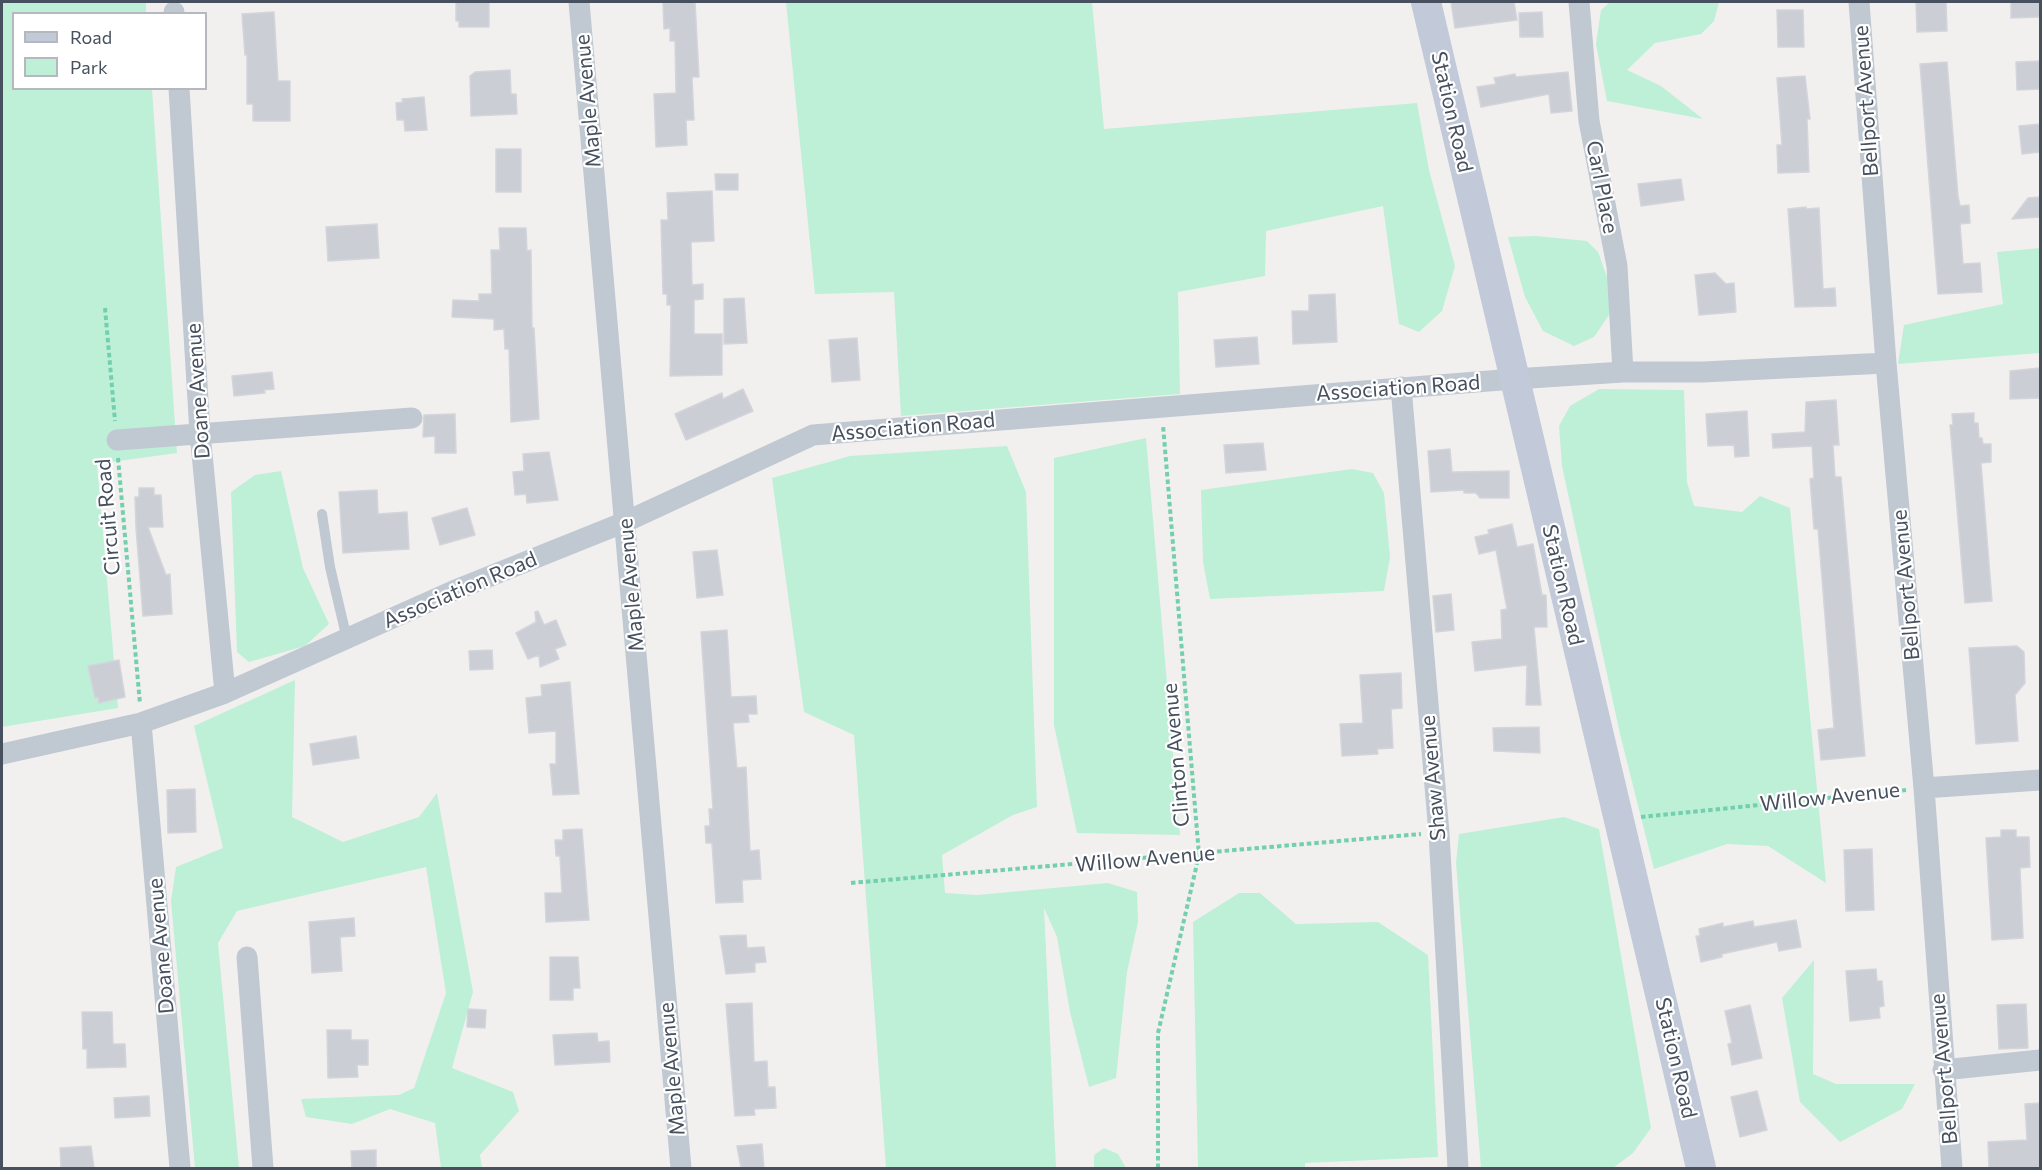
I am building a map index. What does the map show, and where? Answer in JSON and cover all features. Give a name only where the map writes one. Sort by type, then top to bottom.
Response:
[{"type":"main road","name":"Station Road","points":[[1426,2],[1701,1168]]},
{"type":"street","name":"Maple Avenue","points":[[579,2],[681,1168]]},
{"type":"street","name":"Carl Place","points":[[1579,2],[1589,121],[1617,266],[1623,372]]},
{"type":"street","name":"Bellport Avenue","points":[[1859,2],[1886,363],[1924,788],[1952,1168]]},
{"type":"street","name":"Doane Avenue","points":[[179,90],[200,433],[225,693]]},
{"type":"street","name":"Association Road","points":[[2,754],[141,723],[225,693],[453,591],[625,522],[813,435],[1514,379],[1623,372],[1703,372],[1886,363]]},
{"type":"street","name":"Shaw Avenue","points":[[1401,387],[1438,832],[1458,1168]]},
{"type":"street","points":[[117,440],[412,418]]},
{"type":"street","name":"Doane Avenue","points":[[141,723],[180,1168]]},
{"type":"street","name":"Willow Avenue","points":[[1924,788],[2040,780]]},
{"type":"street","points":[[247,957],[263,1168]]},
{"type":"street","points":[[1943,1070],[2040,1060]]},
{"type":"lane","points":[[322,514],[330,567],[347,639]]},
{"type":"path","name":"Circuit Road","points":[[105,308],[141,723]]},
{"type":"path","name":"Clinton Avenue","points":[[1158,1168],[1158,1033],[1199,855],[1162,406]]},
{"type":"path","name":"Willow Avenue","points":[[1620,819],[1924,788]]},
{"type":"path","name":"Willow Avenue","points":[[851,883],[1199,855],[1438,832]]},
{"type":"green space","points":[[2,2],[146,2],[146,12],[12,12],[12,90],[152,90],[177,453],[97,464],[118,708],[2,727]]},
{"type":"green space","points":[[786,2],[1092,2],[1104,129],[1417,103],[1429,170],[1455,266],[1442,311],[1419,332],[1399,324],[1383,206],[1266,231],[1265,276],[1178,292],[1180,394],[901,416],[894,292],[815,294]]},
{"type":"green space","points":[[1610,2],[1719,2],[1714,21],[1701,34],[1655,43],[1627,70],[1661,86],[1703,119],[1607,101],[1596,44],[1601,10]]},
{"type":"green space","points":[[1536,236],[1587,241],[1598,252],[1613,294],[1609,315],[1594,337],[1574,346],[1543,331],[1525,297],[1508,237]]},
{"type":"green space","points":[[2040,248],[2040,353],[1898,364],[1904,325],[2003,304],[1997,252]]},
{"type":"green space","points":[[1599,389],[1684,390],[1687,482],[1694,506],[1742,512],[1760,496],[1790,508],[1826,883],[1768,846],[1727,844],[1654,869],[1620,734],[1562,466],[1559,426],[1570,406]]},
{"type":"green space","points":[[1146,438],[1180,835],[1077,833],[1054,725],[1054,458]]},
{"type":"green space","points":[[1007,446],[1026,492],[1037,807],[1013,815],[942,855],[945,893],[977,895],[1108,883],[1137,892],[1138,922],[1127,972],[1116,1078],[1089,1087],[1070,1012],[1057,937],[1044,908],[1056,1168],[886,1168],[854,735],[804,712],[772,478],[850,456]]},
{"type":"green space","points":[[1352,469],[1373,473],[1384,493],[1390,557],[1384,591],[1210,599],[1203,562],[1201,490]]},
{"type":"green space","points":[[281,471],[303,568],[329,624],[305,646],[249,662],[237,652],[231,492],[255,475]]},
{"type":"green space","points":[[295,680],[292,817],[343,842],[419,817],[437,793],[473,992],[452,1068],[513,1092],[519,1111],[480,1155],[482,1168],[441,1168],[435,1123],[390,1109],[352,1124],[306,1117],[301,1099],[399,1095],[414,1088],[446,993],[426,867],[237,911],[218,943],[239,1168],[195,1168],[171,901],[176,867],[223,848],[194,726]]},
{"type":"green space","points":[[1564,817],[1599,829],[1651,1128],[1633,1153],[1613,1168],[1481,1168],[1456,863],[1459,834]]},
{"type":"green space","points":[[1239,893],[1260,893],[1296,924],[1378,922],[1428,955],[1438,1157],[1305,1163],[1305,1168],[1198,1168],[1193,922]]},
{"type":"green space","points":[[1814,960],[1813,1074],[1836,1084],[1915,1084],[1902,1109],[1840,1142],[1800,1102],[1782,998]]},
{"type":"green space","points":[[1104,1148],[1118,1154],[1126,1168],[1094,1168],[1094,1155]]},
{"type":"building","points":[[456,2],[489,2],[489,27],[459,27],[459,21],[456,21]]},
{"type":"building","points":[[695,2],[699,77],[692,77],[694,120],[686,120],[687,145],[656,147],[654,94],[676,93],[675,41],[670,41],[670,28],[664,29],[663,3]]},
{"type":"building","points":[[1451,2],[1514,2],[1517,20],[1455,28]]},
{"type":"building","points":[[1916,2],[1946,2],[1947,31],[1917,32]]},
{"type":"building","points":[[2011,2],[2040,2],[2040,17],[2011,18]]},
{"type":"building","points":[[1777,10],[1803,10],[1804,47],[1778,47]]},
{"type":"building","points":[[274,12],[278,81],[290,81],[290,121],[253,121],[253,104],[247,104],[247,55],[245,55],[242,14]]},
{"type":"building","points":[[1542,12],[1543,37],[1520,37],[1519,13]]},
{"type":"building","points":[[2040,61],[2040,89],[2017,90],[2016,62]]},
{"type":"building","points":[[1947,62],[1958,196],[1960,206],[1969,205],[1970,223],[1960,224],[1963,264],[1980,263],[1982,292],[1938,294],[1920,64]]},
{"type":"building","points":[[510,70],[511,94],[516,94],[517,114],[471,116],[470,76],[475,72]]},
{"type":"building","points":[[1568,72],[1572,111],[1551,113],[1549,94],[1481,107],[1477,87],[1496,84],[1494,78],[1515,74],[1516,77]]},
{"type":"building","points":[[1805,76],[1810,119],[1807,119],[1809,172],[1778,173],[1777,145],[1782,145],[1777,78]]},
{"type":"building","points":[[424,97],[427,130],[405,131],[404,120],[397,120],[396,103],[403,102],[402,99]]},
{"type":"building","points":[[2040,124],[2040,152],[2022,154],[2019,126]]},
{"type":"building","points":[[496,149],[521,149],[521,192],[496,192]]},
{"type":"building","points":[[715,174],[738,174],[738,190],[716,190]]},
{"type":"building","points":[[1681,179],[1684,200],[1641,206],[1638,184]]},
{"type":"building","points":[[712,191],[714,241],[691,242],[692,285],[703,284],[703,299],[694,300],[694,334],[722,334],[722,375],[670,376],[671,305],[667,305],[667,294],[663,294],[661,220],[668,220],[667,193]]},
{"type":"building","points":[[2040,197],[2040,217],[2012,219],[2028,198]]},
{"type":"building","points":[[1806,207],[1806,209],[1819,208],[1823,289],[1835,288],[1836,306],[1795,307],[1788,209]]},
{"type":"building","points":[[377,224],[379,258],[328,261],[326,227]]},
{"type":"building","points":[[499,228],[526,228],[527,251],[531,250],[532,328],[534,328],[539,419],[511,422],[509,349],[505,349],[504,329],[494,330],[494,319],[452,317],[453,300],[479,301],[479,294],[492,294],[491,250],[500,250]]},
{"type":"building","points":[[1715,273],[1726,284],[1734,283],[1736,312],[1699,315],[1695,275]]},
{"type":"building","points":[[1335,294],[1337,342],[1293,344],[1292,311],[1309,311],[1309,295]]},
{"type":"building","points":[[744,298],[747,343],[724,344],[724,299]]},
{"type":"building","points":[[1257,337],[1259,364],[1216,367],[1214,340]]},
{"type":"building","points":[[857,338],[860,380],[832,382],[829,340]]},
{"type":"building","points":[[2040,368],[2040,398],[2010,399],[2010,371]]},
{"type":"building","points":[[272,372],[274,389],[264,390],[265,393],[234,396],[232,376]]},
{"type":"building","points":[[743,389],[753,411],[686,440],[675,414],[722,393],[723,399]]},
{"type":"building","points":[[1836,400],[1839,445],[1833,445],[1835,477],[1841,477],[1865,756],[1821,760],[1818,730],[1834,728],[1818,529],[1814,529],[1810,479],[1814,478],[1812,446],[1773,448],[1772,434],[1805,432],[1806,402]]},
{"type":"building","points":[[1747,411],[1749,456],[1735,457],[1734,445],[1708,446],[1706,414]]},
{"type":"building","points":[[1974,413],[1974,423],[1978,423],[1979,438],[1982,438],[1983,444],[1991,444],[1991,462],[1981,463],[1992,601],[1965,603],[1950,425],[1953,425],[1952,414]]},
{"type":"building","points":[[455,414],[456,453],[435,453],[435,436],[423,437],[424,415]]},
{"type":"building","points":[[1263,443],[1266,470],[1226,473],[1224,445]]},
{"type":"building","points":[[1450,449],[1452,472],[1509,471],[1509,498],[1480,498],[1476,493],[1464,493],[1464,490],[1431,492],[1428,451]]},
{"type":"building","points":[[549,452],[558,500],[527,503],[526,494],[515,495],[513,472],[524,471],[523,454]]},
{"type":"building","points":[[139,488],[154,488],[154,495],[161,495],[163,527],[148,527],[166,575],[170,574],[172,614],[143,616],[135,497],[139,497]]},
{"type":"building","points":[[377,490],[378,514],[407,512],[409,549],[343,553],[339,492]]},
{"type":"building","points":[[467,508],[475,535],[440,545],[432,518]]},
{"type":"building","points":[[1512,524],[1517,547],[1533,544],[1542,595],[1546,595],[1547,627],[1534,627],[1541,705],[1526,705],[1527,665],[1475,671],[1472,642],[1502,639],[1501,610],[1507,609],[1496,550],[1479,554],[1475,537],[1489,534],[1488,530]]},
{"type":"building","points":[[717,550],[723,595],[697,598],[693,552]]},
{"type":"building","points":[[1451,594],[1454,630],[1436,632],[1433,596]]},
{"type":"building","points":[[538,611],[544,625],[556,620],[566,645],[555,649],[559,659],[540,667],[539,655],[528,659],[516,633],[536,622],[535,612]]},
{"type":"building","points":[[727,630],[731,697],[756,696],[757,714],[748,714],[749,722],[733,723],[737,768],[746,767],[750,851],[759,850],[761,879],[742,880],[743,902],[716,903],[712,843],[706,843],[705,826],[710,826],[709,809],[713,809],[701,632]]},
{"type":"building","points":[[2017,646],[2024,652],[2025,683],[2015,695],[2018,741],[1976,744],[1969,648]]},
{"type":"building","points":[[492,650],[493,669],[470,670],[469,651]]},
{"type":"building","points":[[119,660],[125,697],[99,703],[98,697],[95,698],[88,666]]},
{"type":"building","points":[[1401,673],[1402,708],[1391,709],[1393,748],[1377,749],[1378,754],[1342,756],[1340,724],[1363,723],[1360,675]]},
{"type":"building","points":[[570,682],[579,794],[553,795],[550,764],[556,764],[556,731],[529,733],[526,698],[542,696],[541,685]]},
{"type":"building","points":[[1539,727],[1540,753],[1494,751],[1493,728]]},
{"type":"building","points":[[356,736],[359,758],[313,765],[310,744]]},
{"type":"building","points":[[195,789],[196,832],[168,833],[167,790]]},
{"type":"building","points":[[582,829],[589,920],[546,922],[545,893],[562,893],[560,856],[556,856],[555,840],[563,840],[563,830]]},
{"type":"building","points":[[2001,830],[2016,830],[2016,837],[2029,837],[2030,867],[2020,868],[2023,938],[1992,940],[1986,838],[2001,837]]},
{"type":"building","points":[[1872,849],[1874,910],[1846,911],[1844,850]]},
{"type":"building","points":[[354,918],[355,936],[340,937],[342,971],[312,973],[309,922]]},
{"type":"building","points":[[1796,920],[1801,947],[1779,951],[1777,942],[1722,954],[1722,957],[1701,962],[1696,936],[1700,936],[1699,929],[1723,923],[1723,927],[1753,921],[1754,927]]},
{"type":"building","points":[[746,935],[747,948],[764,947],[766,962],[755,963],[755,972],[726,974],[720,936]]},
{"type":"building","points":[[550,957],[578,957],[580,988],[573,988],[573,1000],[550,1000]]},
{"type":"building","points":[[1876,969],[1877,981],[1882,981],[1884,1006],[1879,1007],[1880,1018],[1850,1021],[1846,971]]},
{"type":"building","points":[[752,1003],[754,1062],[767,1061],[768,1087],[775,1087],[776,1108],[754,1109],[755,1115],[735,1116],[726,1004]]},
{"type":"building","points":[[2026,1004],[2028,1048],[1999,1049],[1997,1005]]},
{"type":"building","points":[[1750,1005],[1762,1058],[1732,1065],[1728,1044],[1732,1043],[1725,1011]]},
{"type":"building","points":[[468,1009],[486,1010],[485,1028],[467,1027]]},
{"type":"building","points":[[82,1012],[112,1012],[113,1044],[125,1044],[126,1067],[87,1068],[87,1049],[83,1049]]},
{"type":"building","points":[[327,1030],[351,1030],[351,1040],[368,1040],[368,1065],[357,1065],[358,1077],[328,1078]]},
{"type":"building","points":[[597,1033],[598,1042],[609,1041],[610,1062],[555,1065],[553,1035]]},
{"type":"building","points":[[1757,1091],[1767,1130],[1740,1137],[1731,1097]]},
{"type":"building","points":[[149,1096],[150,1116],[115,1118],[114,1098]]},
{"type":"building","points":[[2040,1103],[2040,1168],[1989,1168],[1988,1142],[2027,1140],[2025,1104]]},
{"type":"building","points":[[762,1144],[764,1168],[741,1168],[737,1146]]},
{"type":"building","points":[[91,1146],[94,1168],[61,1168],[60,1148]]},
{"type":"building","points":[[376,1150],[376,1168],[352,1168],[351,1151]]}]
